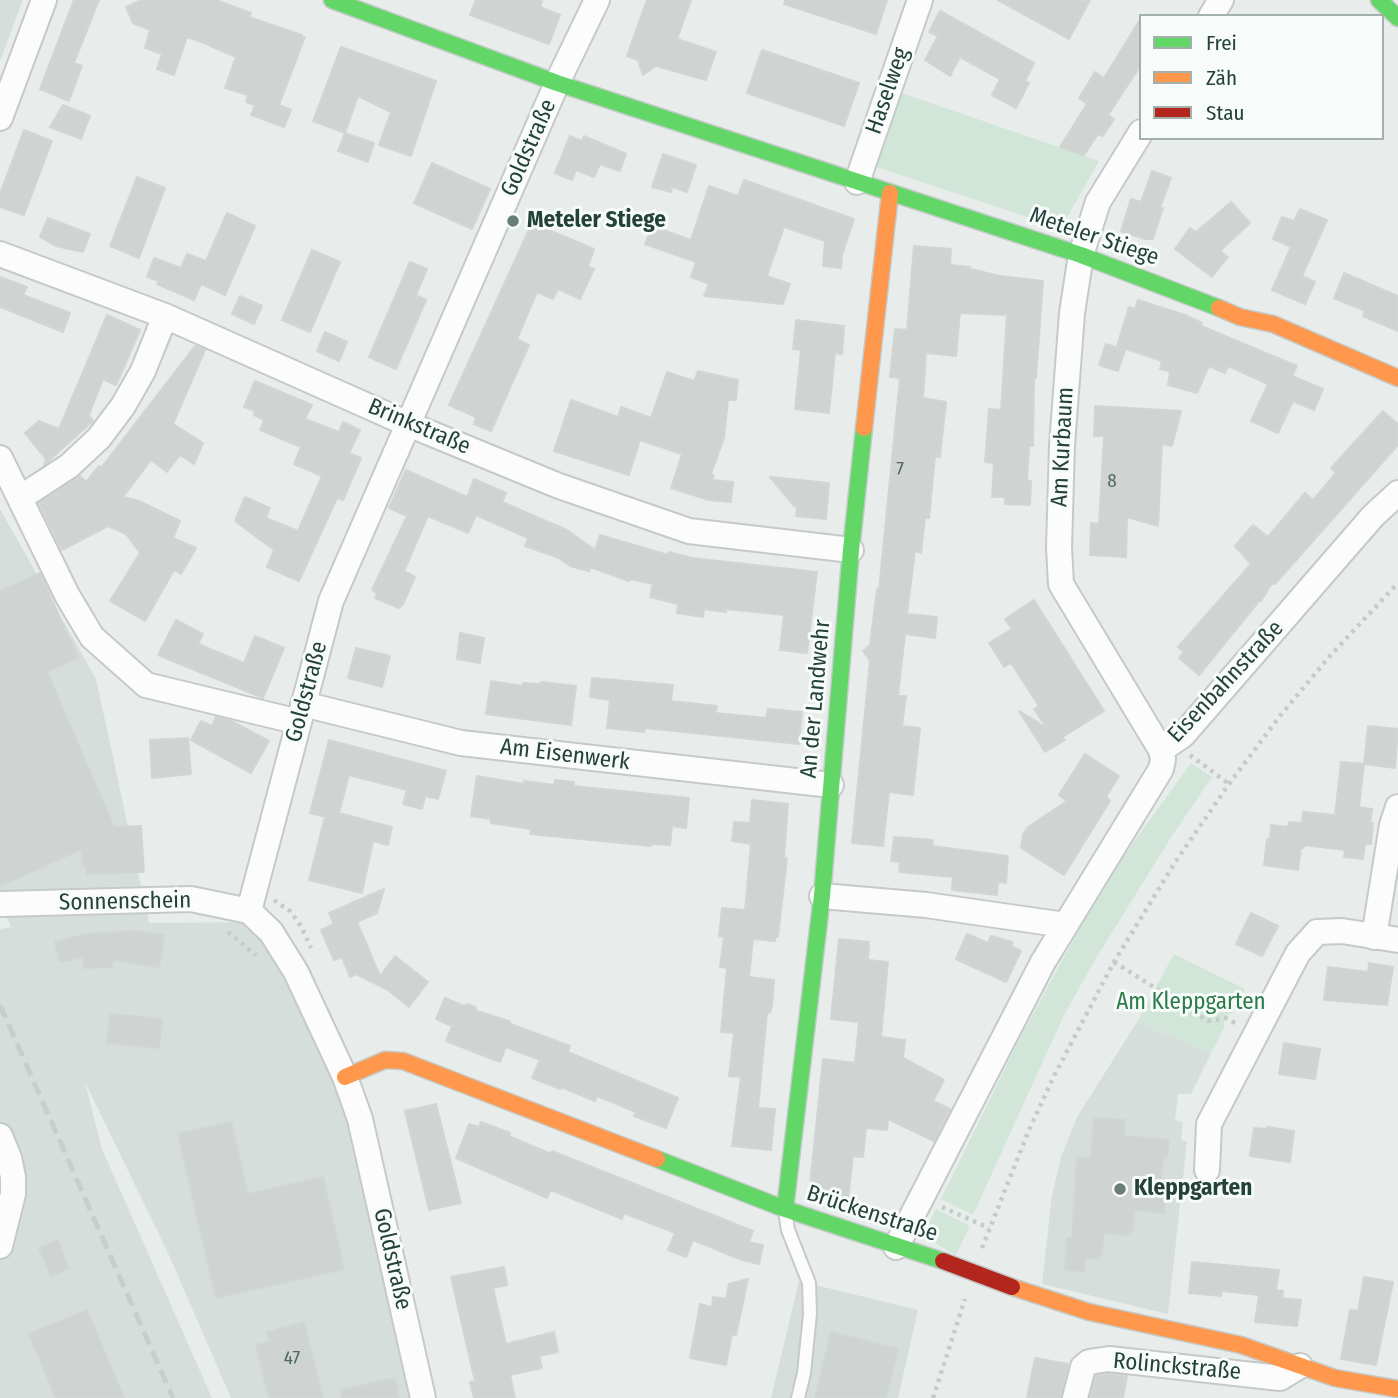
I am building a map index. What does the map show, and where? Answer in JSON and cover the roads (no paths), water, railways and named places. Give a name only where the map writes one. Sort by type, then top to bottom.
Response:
[{"type":"street","points":[[0,118],[44,0]]},
{"type":"street","name":"Meteler Stiege","points":[[332,0],[557,83],[1081,255],[1240,317],[1273,324],[1398,378]]},
{"type":"street","name":"Goldstraße","points":[[423,1398],[360,1119],[345,1077],[296,972],[271,932],[249,911],[331,601],[557,83],[597,0]]},
{"type":"street","name":"Haselweg","points":[[857,182],[920,0]]},
{"type":"street","points":[[1379,0],[1398,18]]},
{"type":"street","name":"Am Kurbaum","points":[[1139,135],[1098,202],[1081,255],[1072,313],[1062,445],[1059,547],[1061,584],[1161,750]]},
{"type":"street","name":"An der Landwehr","points":[[785,1209],[822,896],[852,550],[890,193]]},
{"type":"street","name":"Brinkstraße","points":[[0,254],[165,316],[408,424],[559,486],[689,531],[852,550]]},
{"type":"street","points":[[20,498],[69,466],[99,438],[123,406],[143,371],[165,316]]},
{"type":"street","name":"Am Eisenwerk","points":[[0,458],[67,595],[92,638],[146,685],[461,743],[831,785]]},
{"type":"street","name":"Eisenbahnstraße","points":[[896,1247],[1044,962],[1161,769],[1161,750],[1174,744],[1183,735],[1373,516],[1398,493]]},
{"type":"street","points":[[1207,1170],[1209,1124],[1298,953],[1317,932],[1342,931],[1386,939],[1392,825],[1398,807]]},
{"type":"street","points":[[822,896],[926,905],[1065,925]]},
{"type":"street","name":"Sonnenschein","points":[[0,904],[191,899],[249,911]]},
{"type":"street","name":"Brückenstraße","points":[[345,1077],[385,1060],[403,1061],[785,1209],[943,1261],[1012,1287],[1089,1312],[1241,1345],[1335,1378],[1398,1389]]},
{"type":"street","points":[[0,1136],[13,1177],[13,1194],[0,1246]]},
{"type":"street","name":"Rolinckstraße","points":[[1076,1398],[1083,1367],[1089,1362],[1109,1359],[1280,1378],[1300,1366]]},
{"type":"street","points":[[1289,1398],[1300,1366]]},
{"type":"lane","points":[[785,1209],[788,1230],[808,1283],[809,1293],[810,1314],[803,1373],[797,1398]]},
{"type":"railway","points":[[0,1005],[173,1398]]},
{"type":"place","name":"Meteler Stiege","points":[[513,221]]},
{"type":"place","name":"Kleppgarten","points":[[1120,1189]]},
{"type":"park label","name":"Am Kleppgarten","points":[[1191,1003]]}]
